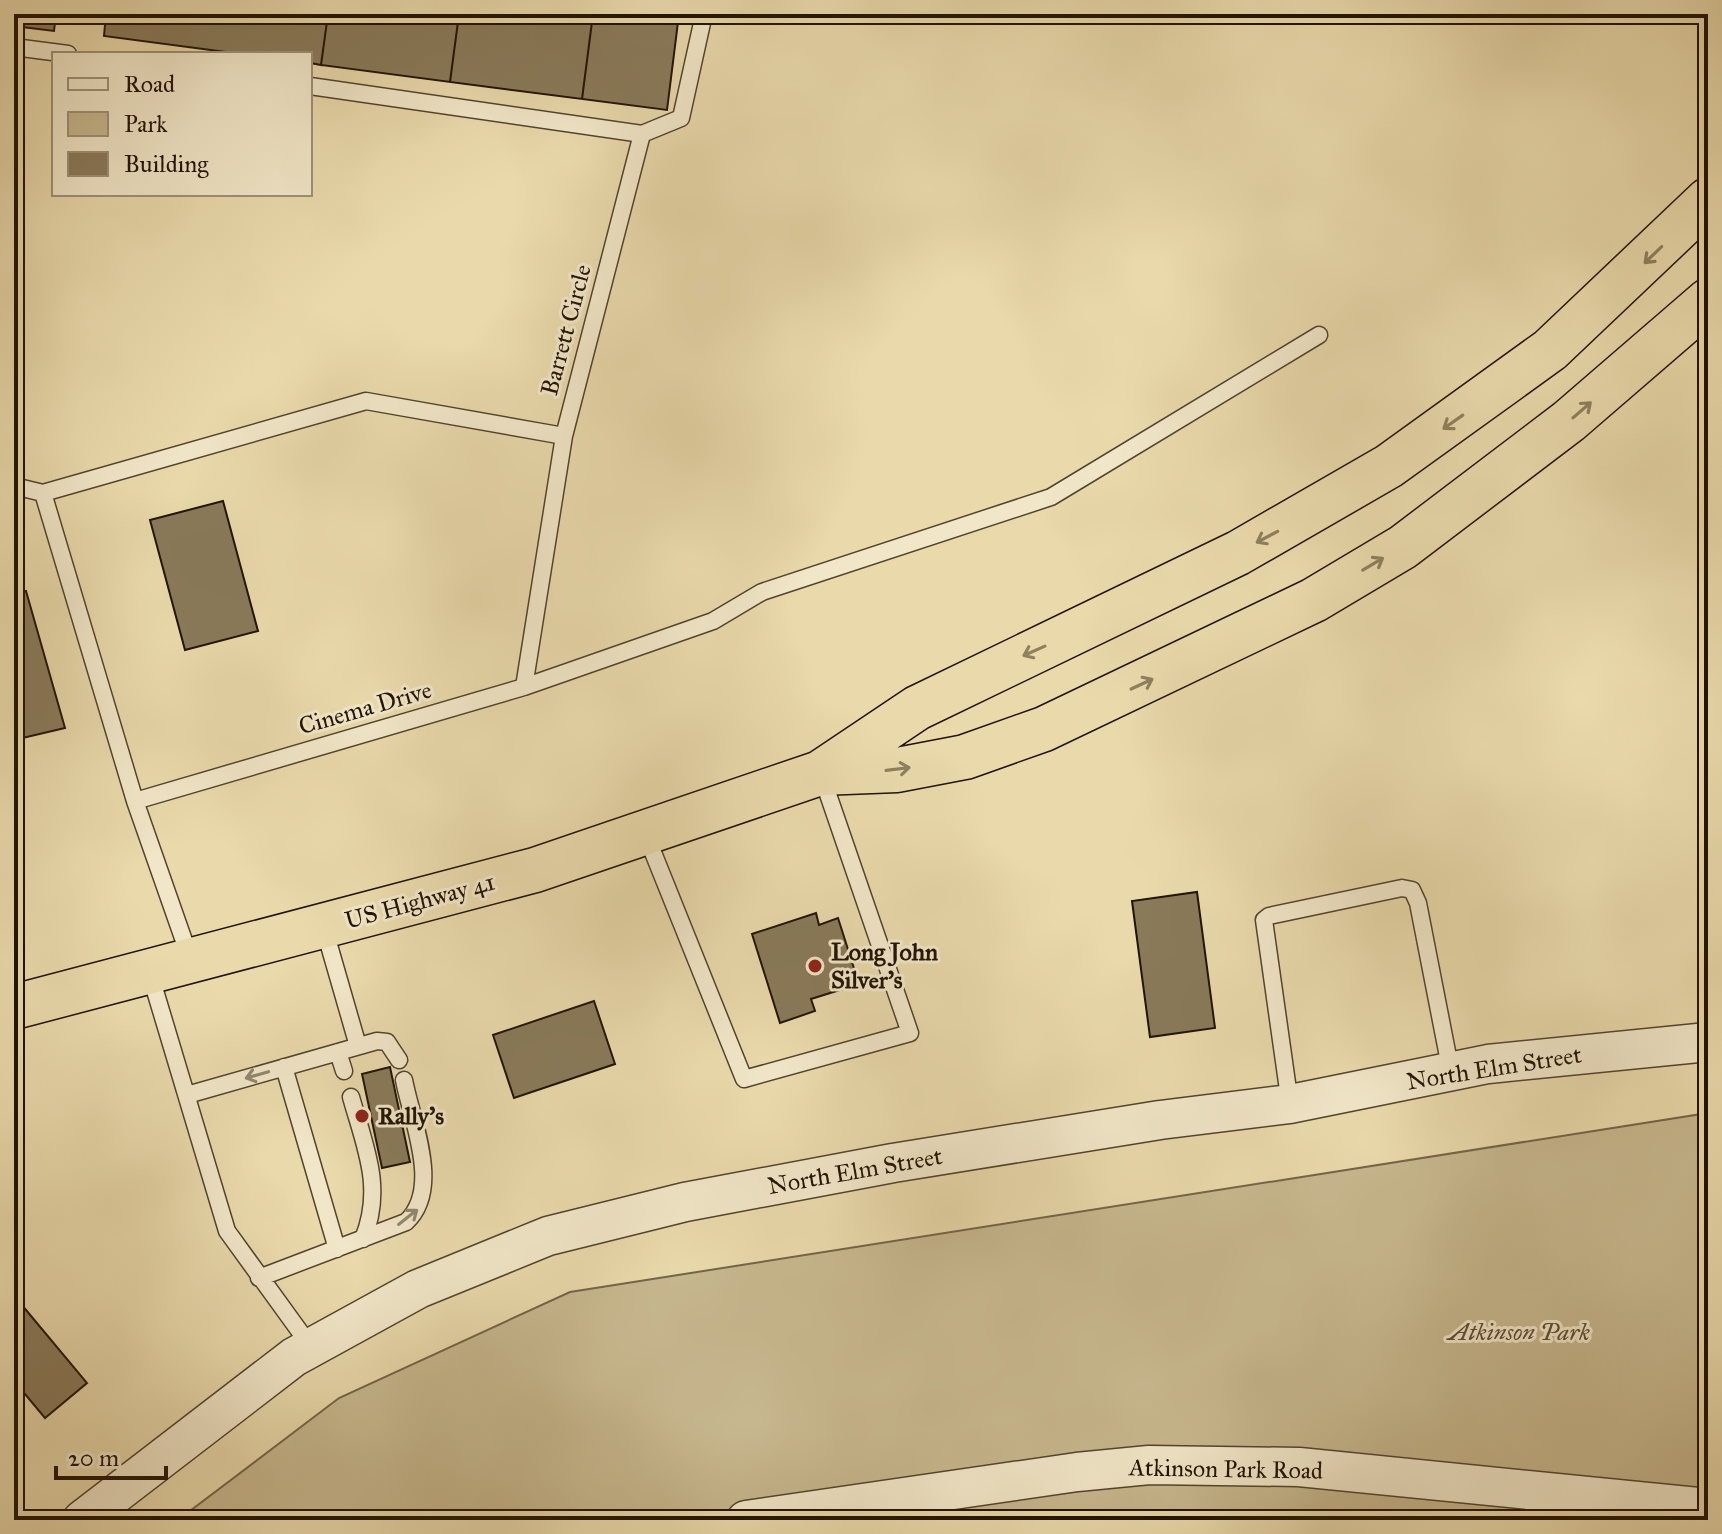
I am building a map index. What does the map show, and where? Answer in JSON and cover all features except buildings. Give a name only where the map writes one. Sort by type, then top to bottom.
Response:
[{"type":"highway","points":[[820,773],[917,708],[1238,553],[1389,466],[1550,350],[1708,200]]},
{"type":"highway","points":[[820,773],[897,770],[965,757],[1031,734],[1314,600],[1403,547],[1569,421],[1708,301]]},
{"type":"highway","name":"US Highway 41","points":[[14,1007],[535,870],[820,773]]},
{"type":"street","name":"North Elm Street","points":[[82,1520],[233,1400],[356,1320],[481,1260],[616,1217],[893,1163],[1160,1120],[1290,1104],[1488,1064],[1708,1042]]},
{"type":"street","name":"Atkinson Park Road","points":[[746,1520],[1077,1472],[1149,1465],[1299,1467],[1708,1508]]},
{"type":"lane","points":[[312,86],[642,134],[681,118],[704,14]]},
{"type":"lane","points":[[14,47],[53,52]]},
{"type":"lane","name":"Barrett Circle","points":[[524,687],[564,436],[642,134]]},
{"type":"lane","name":"Cinema Drive","points":[[135,801],[524,687],[713,621],[762,592],[1051,497],[1319,335]]},
{"type":"lane","points":[[14,486],[43,493],[366,401],[564,436]]},
{"type":"lane","points":[[43,493],[135,801],[192,961]]},
{"type":"lane","points":[[645,833],[744,1079],[910,1033],[820,773]]},
{"type":"lane","points":[[1290,1104],[1264,920],[1269,916],[1402,888],[1412,890],[1418,903],[1451,1072]]},
{"type":"lane","points":[[324,927],[358,1046]]},
{"type":"lane","points":[[150,972],[227,1231],[311,1347]]},
{"type":"lane","points":[[187,1095],[377,1041],[387,1042],[399,1060]]},
{"type":"lane","points":[[338,1052],[344,1071]]},
{"type":"lane","points":[[284,1067],[337,1249]]},
{"type":"lane","points":[[259,1278],[406,1222],[422,1201],[424,1178],[404,1080]]},
{"type":"lane","points":[[351,1097],[371,1172],[374,1212],[363,1239]]},
{"type":"green space","name":"Atkinson Park","points":[[1708,1113],[1708,1520],[178,1520],[339,1398],[570,1292]]},
{"type":"place","name":"Long John Silver's","points":[[815,966]]},
{"type":"place","name":"Rally's","points":[[362,1116]]}]
